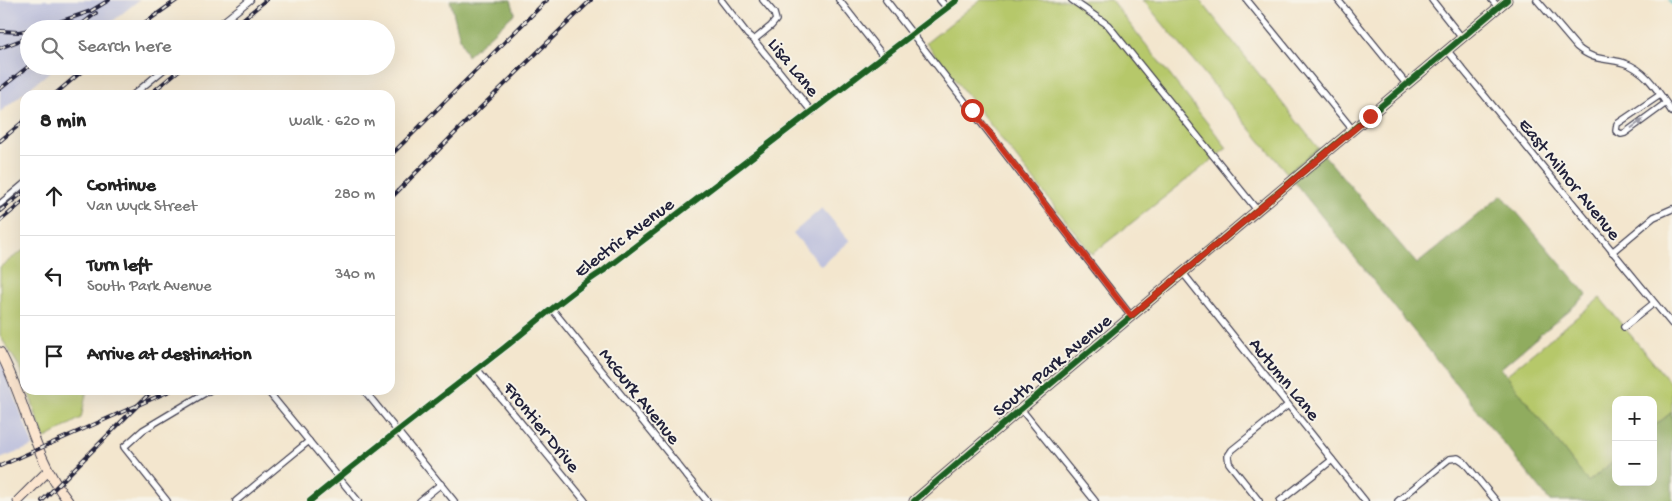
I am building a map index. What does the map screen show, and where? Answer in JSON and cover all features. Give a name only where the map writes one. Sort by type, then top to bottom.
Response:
[{"type":"main road","name":"South Park Avenue","points":[[914,501],[1021,408],[1462,38],[1495,4],[1507,0]]},
{"type":"street","points":[[225,20],[250,0]]},
{"type":"street","name":"Lisa Lane","points":[[720,0],[812,112]]},
{"type":"street","points":[[754,40],[772,26],[776,20],[774,13],[763,0]]},
{"type":"street","points":[[839,0],[884,57]]},
{"type":"street","points":[[886,0],[1131,316]]},
{"type":"street","points":[[940,0],[946,8]]},
{"type":"street","name":"Electric Avenue","points":[[310,501],[397,430],[552,309],[957,0]]},
{"type":"street","points":[[1072,0],[1108,25],[1257,210]]},
{"type":"street","points":[[1247,0],[1354,130]]},
{"type":"street","points":[[1338,0],[1407,85]]},
{"type":"street","points":[[1432,0],[1462,38]]},
{"type":"street","points":[[1537,0],[1584,53],[1600,60],[1617,61],[1634,67],[1646,76],[1672,112]]},
{"type":"street","name":"East Milnor Avenue","points":[[1447,50],[1672,324]]},
{"type":"street","points":[[139,90],[157,75]]},
{"type":"street","points":[[1660,95],[1617,124],[1615,127],[1616,131],[1621,134],[1625,133],[1666,103]]},
{"type":"street","points":[[0,204],[20,187]]},
{"type":"street","points":[[1612,252],[1654,217],[1672,209]]},
{"type":"street","name":"Autumn Lane","points":[[1183,273],[1365,501]]},
{"type":"street","points":[[1624,327],[1654,303]]},
{"type":"street","name":"McGurk Avenue","points":[[552,309],[707,501]]},
{"type":"street","points":[[0,352],[15,383],[33,438],[48,471],[68,501]]},
{"type":"street","name":"Frontier Drive","points":[[477,369],[585,501]]},
{"type":"street","points":[[167,501],[124,447],[143,430],[202,395]]},
{"type":"street","points":[[271,395],[358,501]]},
{"type":"street","points":[[368,395],[454,501]]},
{"type":"street","points":[[1259,501],[1229,463],[1228,456],[1232,450],[1288,405]]},
{"type":"street","points":[[1021,408],[1095,501]]},
{"type":"street","points":[[236,501],[309,441]]},
{"type":"street","points":[[1398,501],[1449,459],[1454,458],[1464,462],[1496,501]]},
{"type":"street","points":[[1280,501],[1332,460]]},
{"type":"street","points":[[18,501],[48,471]]},
{"type":"street","points":[[420,501],[440,484]]},
{"type":"shaded area","points":[[0,0],[139,0],[114,20],[20,20],[20,75],[46,75],[27,90],[20,90],[20,96],[0,112]]},
{"type":"shaded area","points":[[822,208],[850,241],[821,266],[793,233]]},
{"type":"shaded area","points":[[0,355],[33,446],[0,459]]},
{"type":"green space","points":[[450,0],[511,0],[515,13],[467,56],[459,35]]},
{"type":"green space","points":[[980,0],[1111,0],[1227,148],[1092,254],[926,43]]},
{"type":"green space","points":[[1143,0],[1200,0],[1318,148],[1287,173]]},
{"type":"green space","points":[[1318,148],[1417,264],[1502,195],[1587,295],[1501,368],[1588,482],[1612,462],[1612,486],[1657,486],[1657,424],[1672,412],[1672,501],[1550,501],[1287,173]]},
{"type":"green space","points":[[20,253],[20,367],[0,336],[0,267]]},
{"type":"green space","points":[[1600,298],[1672,385],[1672,412],[1657,424],[1657,396],[1612,396],[1612,462],[1588,482],[1506,375]]},
{"type":"green space","points":[[30,395],[86,395],[81,418],[44,439]]},
{"type":"waterway","points":[[1669,0],[1672,4]]},
{"type":"railway","points":[[65,20],[91,11],[109,0]]},
{"type":"railway","points":[[149,20],[177,0]]},
{"type":"railway","points":[[242,20],[266,0]]},
{"type":"railway","points":[[395,151],[547,0]]},
{"type":"railway","points":[[395,194],[591,0]]},
{"type":"railway","points":[[87,20],[96,13]]},
{"type":"railway","points":[[0,31],[20,32]]},
{"type":"railway","points":[[0,48],[20,40]]},
{"type":"railway","points":[[0,89],[20,73]]},
{"type":"railway","points":[[60,90],[77,75]]},
{"type":"railway","points":[[155,90],[173,75]]},
{"type":"railway","points":[[0,141],[20,124]]},
{"type":"railway","points":[[0,211],[20,195]]},
{"type":"railway","points":[[0,221],[20,204]]},
{"type":"railway","points":[[42,501],[148,395]]},
{"type":"railway","points":[[0,466],[161,395]]},
{"type":"cycle path","points":[[310,501],[565,298],[603,271],[957,0]]},
{"type":"cycle path","points":[[914,501],[1507,0]]},
{"type":"route","points":[[972,110],[1131,316],[1370,116]]}]
